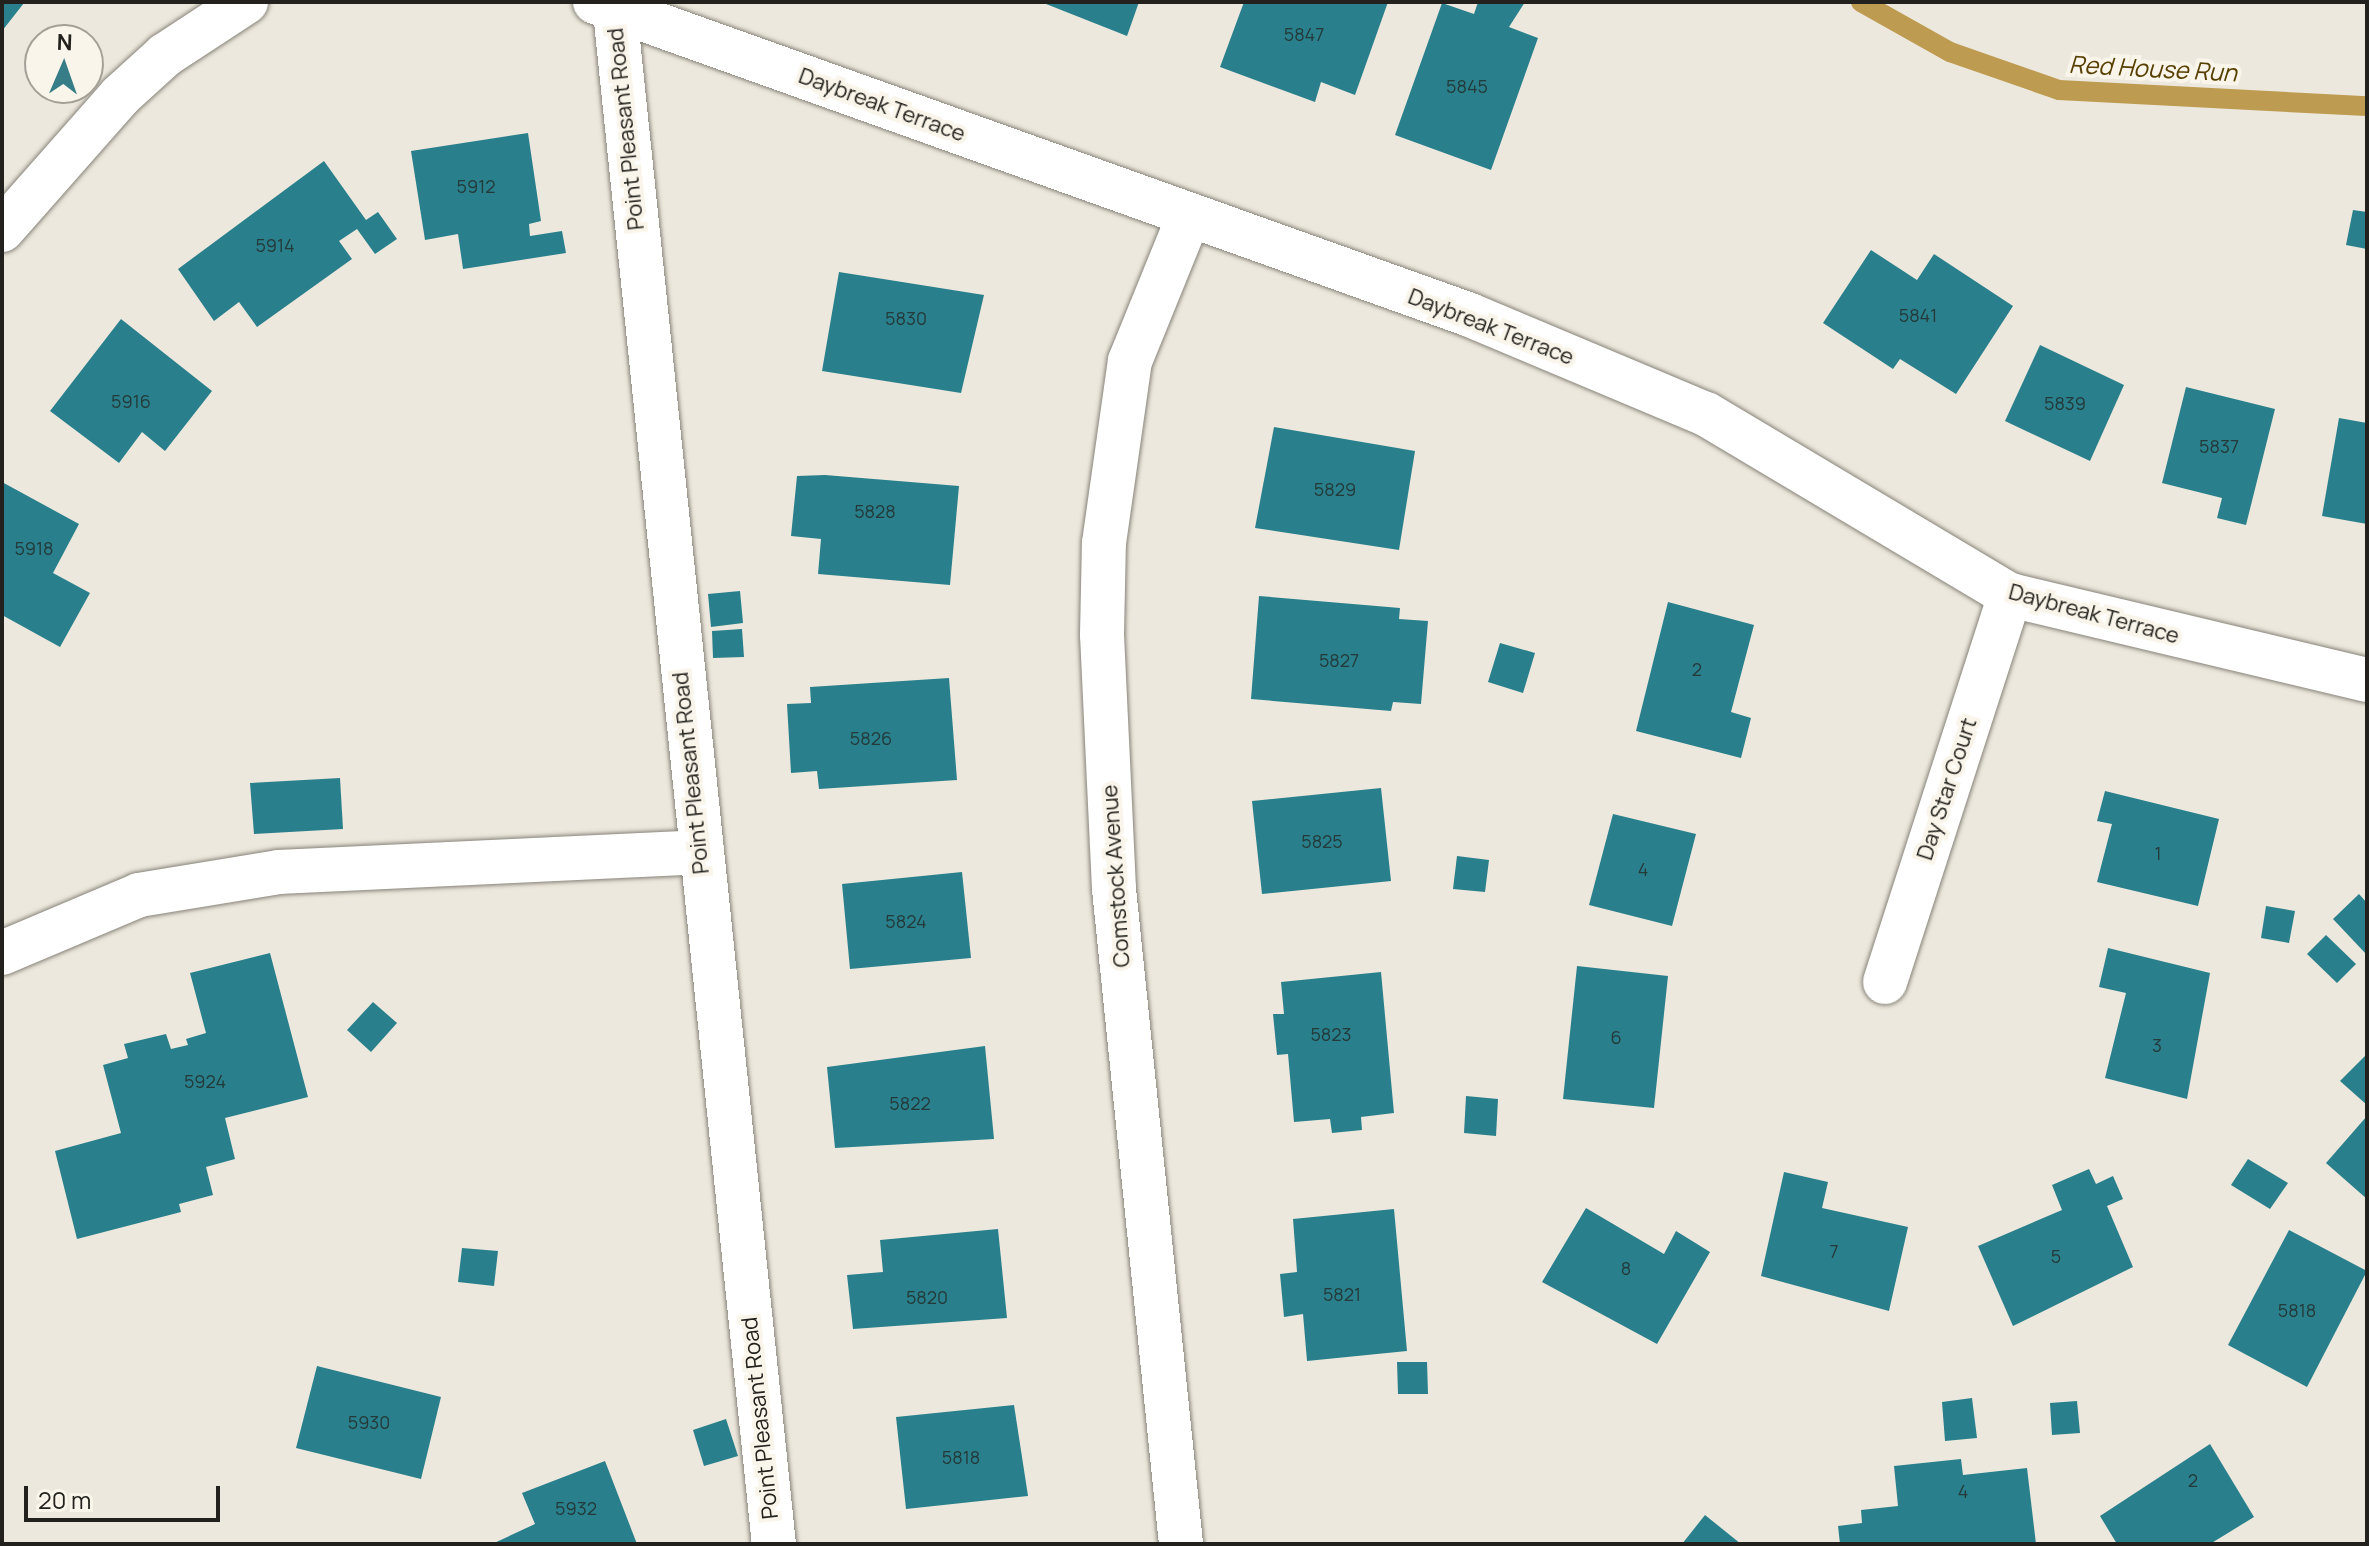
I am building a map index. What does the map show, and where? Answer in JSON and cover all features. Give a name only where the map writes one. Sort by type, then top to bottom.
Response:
[{"type":"street","points":[[2,230],[120,96],[165,55],[246,2]]},
{"type":"street","name":"Daybreak Terrace","points":[[608,4],[1188,218],[1470,315],[1706,414],[2010,595],[2367,680]]},
{"type":"street","name":"Point Pleasant Road","points":[[608,4],[774,1544]]},
{"type":"street","name":"Comstock Avenue","points":[[1181,1544],[1114,889],[1102,635],[1104,543],[1130,361],[1188,218]]},
{"type":"street","name":"Day Star Court","points":[[1885,982],[2010,595]]},
{"type":"street","points":[[2,953],[139,895],[279,872],[699,852]]},
{"type":"building","points":[[2,2],[24,3],[2,31]]},
{"type":"building","points":[[1041,2],[1139,2],[1127,36]]},
{"type":"building","points":[[1244,2],[1388,2],[1355,95],[1321,82],[1315,102],[1220,67]]},
{"type":"building","points":[[1478,2],[1525,2],[1509,27],[1538,38],[1491,170],[1395,135],[1442,3],[1474,14]]},
{"type":"building","points":[[528,133],[541,221],[529,224],[530,236],[562,231],[566,253],[463,269],[458,234],[425,240],[411,151]]},
{"type":"building","points":[[324,161],[366,220],[378,212],[397,239],[375,254],[357,229],[339,241],[352,259],[257,327],[239,302],[214,321],[178,269]]},
{"type":"building","points":[[2353,210],[2367,212],[2367,249],[2346,245]]},
{"type":"building","points":[[1871,250],[1917,280],[1934,254],[2013,306],[1956,394],[1900,359],[1893,369],[1823,323]]},
{"type":"building","points":[[839,272],[984,295],[961,393],[822,371]]},
{"type":"building","points":[[121,319],[212,391],[165,451],[142,432],[119,463],[50,411]]},
{"type":"building","points":[[2040,345],[2124,385],[2090,461],[2005,421]]},
{"type":"building","points":[[2186,387],[2275,409],[2246,525],[2217,518],[2222,498],[2162,483]]},
{"type":"building","points":[[2339,418],[2367,423],[2367,524],[2322,516]]},
{"type":"building","points":[[1274,427],[1415,451],[1399,550],[1255,528]]},
{"type":"building","points":[[825,475],[959,486],[950,585],[818,574],[821,539],[791,536],[797,476]]},
{"type":"building","points":[[2,482],[79,524],[53,573],[90,593],[60,647],[2,615]]},
{"type":"building","points":[[740,591],[743,623],[711,627],[708,594]]},
{"type":"building","points":[[1259,596],[1400,608],[1399,619],[1428,621],[1421,704],[1393,702],[1391,711],[1251,699]]},
{"type":"building","points":[[1668,602],[1754,625],[1731,712],[1751,718],[1741,758],[1636,731]]},
{"type":"building","points":[[742,629],[744,657],[713,658],[712,631]]},
{"type":"building","points":[[1500,643],[1535,653],[1523,693],[1488,682]]},
{"type":"building","points":[[949,678],[957,780],[819,789],[817,771],[791,773],[787,704],[811,703],[810,687]]},
{"type":"building","points":[[340,778],[343,829],[254,834],[250,783]]},
{"type":"building","points":[[1381,788],[1391,881],[1262,894],[1252,801]]},
{"type":"building","points":[[2105,791],[2219,819],[2198,906],[2097,882],[2112,824],[2097,821]]},
{"type":"building","points":[[1613,814],[1696,834],[1672,926],[1589,905]]},
{"type":"building","points":[[1457,856],[1489,860],[1485,892],[1453,889]]},
{"type":"building","points":[[962,872],[971,958],[850,969],[842,884]]},
{"type":"building","points":[[2359,894],[2367,903],[2367,955],[2333,919]]},
{"type":"building","points":[[2266,906],[2295,911],[2289,943],[2261,938]]},
{"type":"building","points":[[2326,935],[2356,964],[2337,983],[2307,954]]},
{"type":"building","points":[[2108,948],[2210,973],[2187,1099],[2105,1078],[2126,993],[2099,987]]},
{"type":"building","points":[[270,953],[308,1097],[225,1118],[235,1159],[206,1167],[213,1195],[179,1204],[181,1212],[77,1239],[55,1151],[121,1133],[103,1065],[128,1058],[124,1044],[166,1034],[171,1049],[188,1045],[186,1039],[206,1033],[190,973]]},
{"type":"building","points":[[1577,966],[1668,976],[1654,1108],[1563,1099]]},
{"type":"building","points":[[1381,972],[1394,1113],[1361,1117],[1362,1130],[1332,1133],[1330,1119],[1294,1122],[1288,1054],[1277,1055],[1273,1014],[1284,1014],[1281,982]]},
{"type":"building","points":[[373,1002],[397,1023],[371,1052],[347,1030]]},
{"type":"building","points":[[985,1046],[994,1139],[835,1148],[827,1067]]},
{"type":"building","points":[[2367,1054],[2367,1105],[2340,1081]]},
{"type":"building","points":[[1466,1096],[1498,1099],[1496,1136],[1464,1133]]},
{"type":"building","points":[[2367,1116],[2367,1199],[2326,1163]]},
{"type":"building","points":[[2248,1159],[2288,1183],[2270,1209],[2231,1185]]},
{"type":"building","points":[[2089,1169],[2096,1184],[2113,1176],[2123,1199],[2107,1206],[2133,1267],[2013,1326],[1978,1246],[2062,1210],[2052,1185]]},
{"type":"building","points":[[1784,1172],[1828,1182],[1822,1208],[1908,1227],[1889,1311],[1761,1276]]},
{"type":"building","points":[[1586,1208],[1664,1254],[1676,1231],[1710,1252],[1657,1344],[1542,1282]]},
{"type":"building","points":[[1394,1209],[1407,1351],[1307,1361],[1303,1314],[1284,1317],[1280,1274],[1297,1272],[1293,1219]]},
{"type":"building","points":[[998,1229],[1007,1318],[853,1329],[847,1275],[883,1272],[880,1240]]},
{"type":"building","points":[[2289,1230],[2367,1271],[2307,1387],[2228,1345]]},
{"type":"building","points":[[462,1248],[498,1251],[494,1286],[458,1282]]},
{"type":"building","points":[[1397,1362],[1427,1362],[1428,1394],[1398,1394]]},
{"type":"building","points":[[317,1366],[441,1397],[421,1479],[296,1448]]},
{"type":"building","points":[[1972,1398],[1977,1438],[1945,1441],[1942,1402]]},
{"type":"building","points":[[2077,1401],[2080,1433],[2052,1435],[2050,1403]]},
{"type":"building","points":[[1014,1405],[1028,1496],[906,1509],[896,1417]]},
{"type":"building","points":[[726,1419],[738,1456],[704,1466],[693,1430]]},
{"type":"building","points":[[2210,1444],[2254,1517],[2210,1544],[2117,1544],[2100,1516]]},
{"type":"building","points":[[1961,1459],[1963,1475],[2027,1468],[2036,1544],[1840,1544],[1838,1526],[1862,1523],[1861,1510],[1898,1506],[1894,1466]]},
{"type":"building","points":[[605,1461],[637,1544],[492,1544],[535,1524],[522,1493]]},
{"type":"building","points":[[1705,1515],[1741,1544],[1682,1544]]},
{"type":"waterway","name":"Red House Run","points":[[1861,2],[1950,52],[2059,90],[2367,106]]}]
